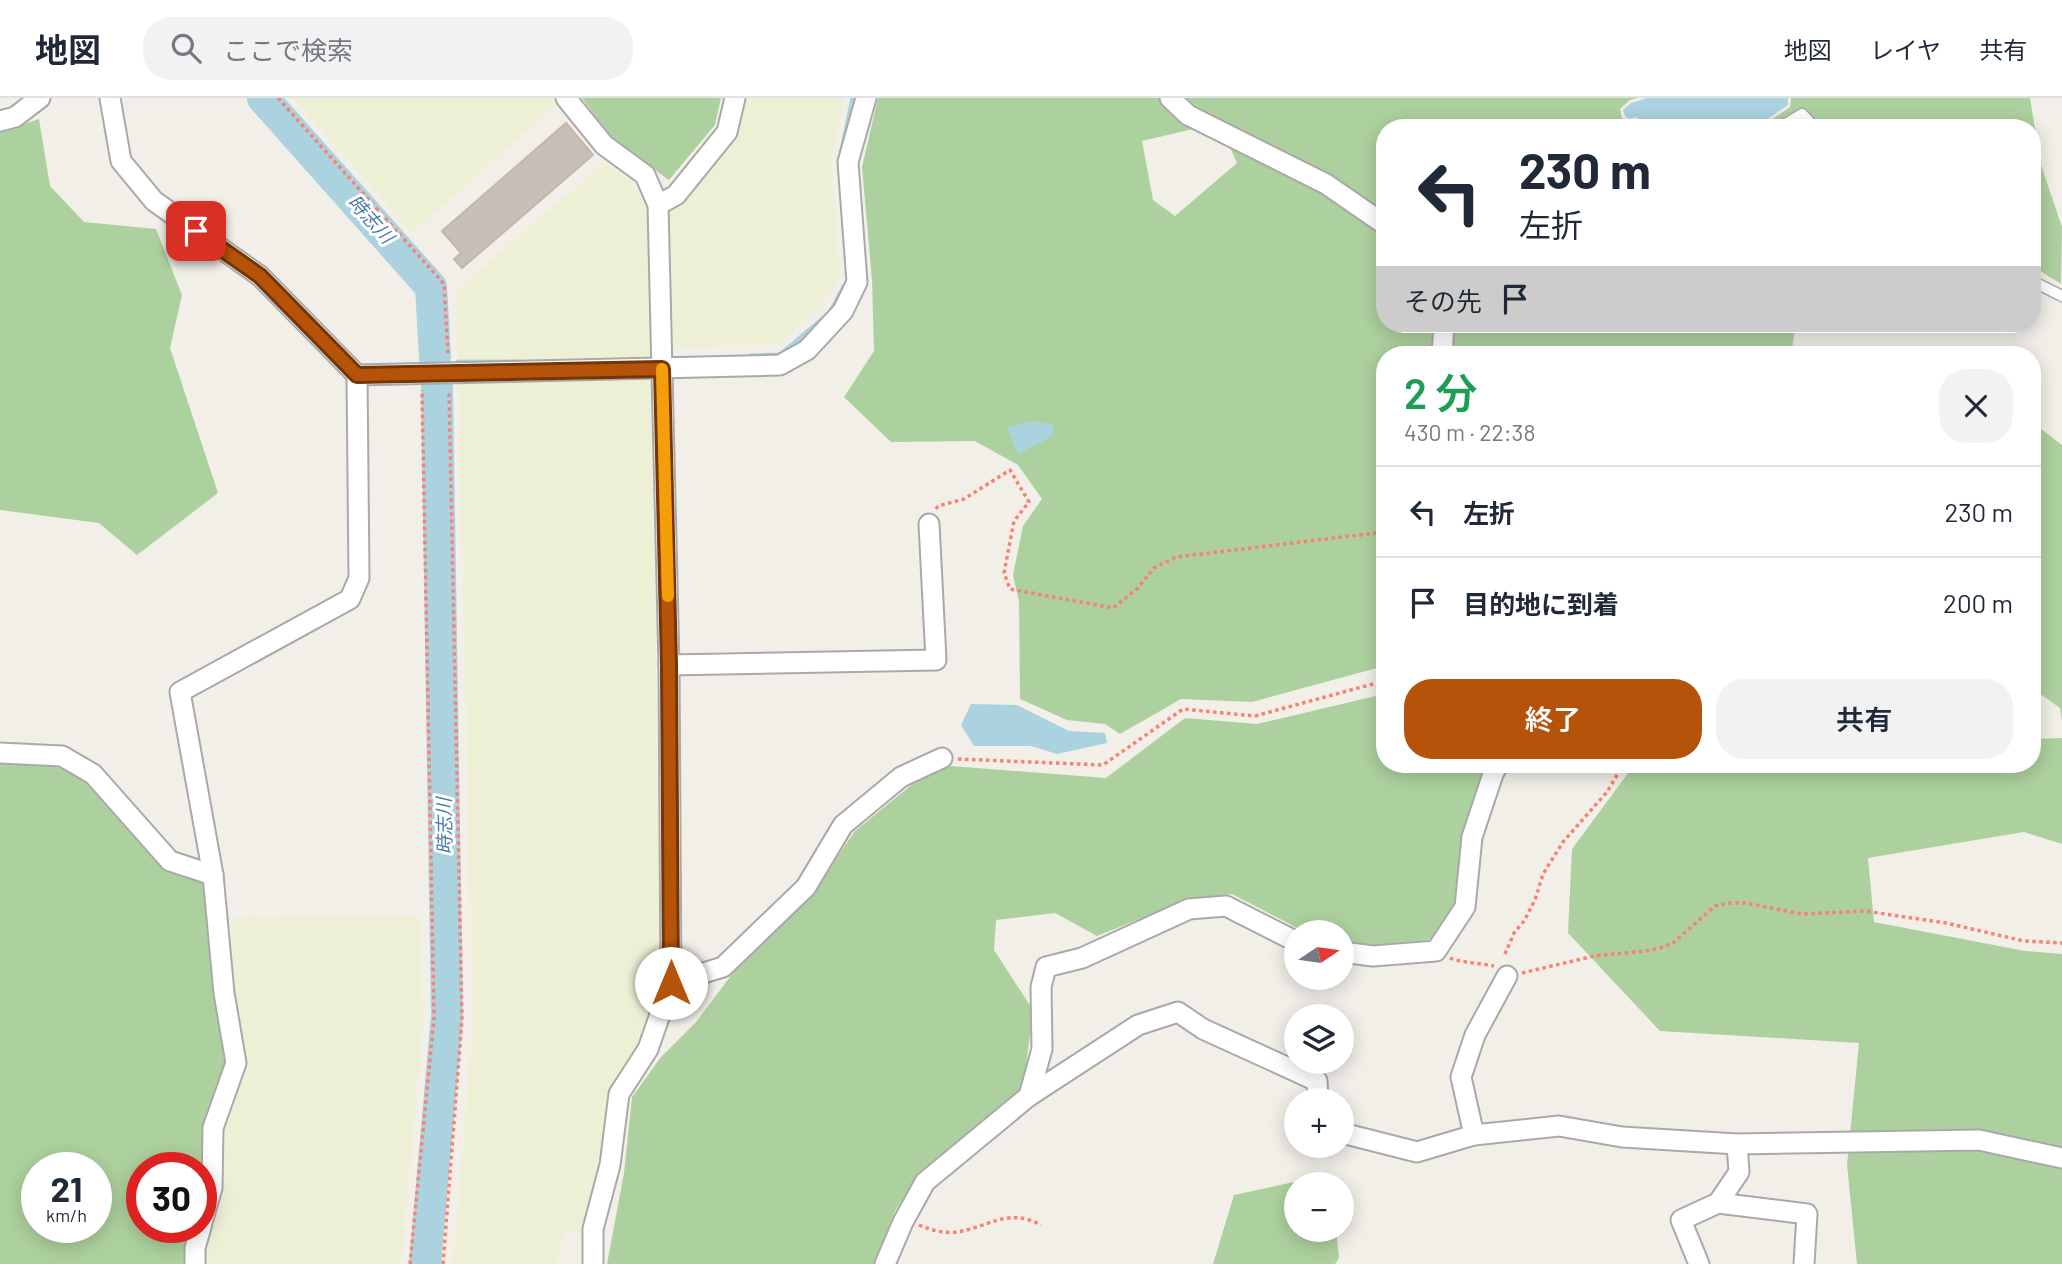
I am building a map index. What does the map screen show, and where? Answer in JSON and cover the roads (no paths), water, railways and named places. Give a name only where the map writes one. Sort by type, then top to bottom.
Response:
[{"type":"street","points":[[0,121],[15,117],[40,98]]},
{"type":"street","points":[[110,98],[121,161],[154,201],[260,276],[357,375],[359,578],[350,599],[180,692],[213,875],[224,993],[236,1062],[213,1128],[213,1152]]},
{"type":"street","points":[[566,98],[604,145],[645,175],[658,205],[669,665],[671,983],[648,1049],[619,1094],[610,1165],[593,1229],[593,1264]]},
{"type":"street","points":[[658,205],[677,195],[727,132],[735,98]]},
{"type":"street","points":[[357,375],[780,365],[807,350],[843,312],[857,282],[848,162],[866,98]]},
{"type":"street","points":[[1170,98],[1188,114],[1326,184],[1376,218]]},
{"type":"street","points":[[669,665],[936,660],[929,524]]},
{"type":"street","points":[[0,753],[62,757],[73,762],[93,774],[170,861],[213,875]]},
{"type":"street","points":[[671,983],[723,967],[806,887],[843,825],[901,777],[942,758]]},
{"type":"street","points":[[1354,954],[1373,956],[1436,951],[1465,907],[1472,837],[1494,773]]},
{"type":"street","points":[[1029,1096],[1042,1049],[1041,987],[1046,967],[1082,958],[1189,909],[1226,906],[1284,935]]},
{"type":"street","points":[[1474,1135],[1461,1077],[1475,1035],[1507,976]]},
{"type":"street","points":[[885,1264],[904,1219],[925,1182],[1029,1096],[1138,1026],[1178,1012],[1203,1029],[1317,1081],[1317,1088]]},
{"type":"street","points":[[1354,1136],[1417,1152],[1474,1135],[1559,1126],[1622,1137],[1737,1144],[1979,1140],[2062,1158]]},
{"type":"street","points":[[1699,1264],[1681,1220],[1718,1203],[1739,1172],[1737,1144]]},
{"type":"street","points":[[1718,1203],[1807,1214],[1804,1264]]},
{"type":"street","points":[[195,1264],[196,1243]]},
{"type":"lane","points":[[2041,286],[2062,296]]},
{"type":"water","points":[[1647,98],[1788,98],[1788,105],[1768,119],[1629,119],[1623,110],[1631,103]]},
{"type":"water","points":[[1035,421],[1054,425],[1053,436],[1018,454],[1007,427]]},
{"type":"water","points":[[971,704],[1017,705],[1069,731],[1105,733],[1107,743],[1057,754],[1031,746],[974,746],[961,725]]},
{"type":"waterway","name":"時志川","points":[[263,98],[431,287],[435,357]]},
{"type":"waterway","points":[[842,150],[853,98]]},
{"type":"waterway","points":[[751,356],[780,355],[830,313],[844,287]]},
{"type":"waterway","points":[[458,362],[518,362]]},
{"type":"waterway","name":"時志川","points":[[425,1264],[447,1015],[437,388]]}]
